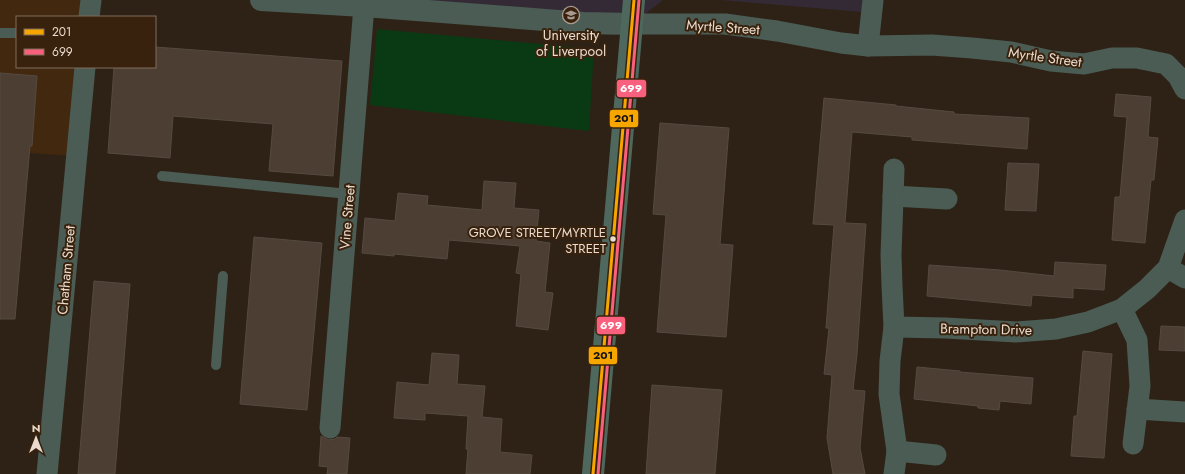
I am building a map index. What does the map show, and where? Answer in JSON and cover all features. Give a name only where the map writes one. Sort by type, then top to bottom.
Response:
[{"type":"main road","points":[[593,474],[634,0]]},
{"type":"street","points":[[89,16],[91,0]]},
{"type":"street","name":"Myrtle Street","points":[[261,0],[584,22],[632,24],[725,24],[777,31],[841,43],[868,46],[932,45],[972,48],[1011,52],[1051,61],[1084,64],[1112,58],[1137,58],[1166,64],[1182,82]]},
{"type":"street","points":[[868,46],[873,0]]},
{"type":"street","name":"Vine Street","points":[[330,428],[364,6]]},
{"type":"street","name":"Chatham Street","points":[[47,474],[85,68]]},
{"type":"street","points":[[894,169],[892,263],[894,327],[890,361],[889,394],[897,451],[894,474]]},
{"type":"street","points":[[893,196],[947,199]]},
{"type":"street","name":"Brampton Drive","points":[[894,327],[1022,332],[1056,329],[1088,322],[1122,309],[1147,289],[1176,273],[1185,220]]},
{"type":"street","points":[[1122,309],[1137,340],[1140,386],[1133,444]]},
{"type":"street","points":[[1138,409],[1185,412]]},
{"type":"street","points":[[897,451],[936,455]]},
{"type":"lane","points":[[0,32],[16,34]]},
{"type":"lane","points":[[162,176],[349,194]]},
{"type":"lane","points":[[216,366],[223,276]]},
{"type":"shaded area","points":[[0,0],[91,0],[89,16],[16,16],[16,68],[85,68],[76,156],[0,151]]},
{"type":"shaded area","name":"University of Liverpool","points":[[261,0],[663,0],[632,24]]},
{"type":"shaded area","points":[[721,0],[866,0],[862,12]]},
{"type":"green space","points":[[377,29],[594,49],[589,131],[370,105]]},
{"type":"building","points":[[156,47],[342,61],[333,176],[269,171],[273,124],[173,116],[170,158],[108,153],[114,68],[156,68]]},
{"type":"building","points":[[0,73],[37,76],[32,146],[30,146],[15,319],[0,319]]},
{"type":"building","points":[[1116,94],[1151,97],[1148,137],[1158,138],[1154,180],[1151,180],[1145,243],[1112,240],[1115,197],[1120,197],[1127,117],[1114,116]]},
{"type":"building","points":[[824,98],[954,112],[954,114],[1029,118],[1027,149],[912,140],[912,137],[852,132],[845,223],[866,224],[853,390],[865,391],[860,448],[865,474],[833,474],[827,438],[832,375],[824,374],[829,328],[826,328],[834,225],[813,224]]},
{"type":"building","points":[[660,123],[729,128],[720,244],[733,245],[726,337],[657,332],[666,215],[653,214]]},
{"type":"building","points":[[1008,163],[1039,164],[1036,211],[1005,210]]},
{"type":"building","points":[[484,181],[516,183],[514,208],[539,210],[536,241],[550,243],[545,292],[553,293],[548,330],[516,326],[521,274],[516,273],[520,246],[449,240],[447,259],[394,254],[394,256],[362,253],[365,218],[395,221],[398,193],[428,196],[427,205],[482,210]]},
{"type":"building","points":[[254,237],[322,243],[307,410],[240,404]]},
{"type":"building","points":[[1055,262],[1106,265],[1104,290],[1073,288],[1073,298],[1032,295],[1031,306],[927,296],[929,265],[1000,270],[1054,276]]},
{"type":"building","points":[[94,281],[130,284],[115,474],[78,474]]},
{"type":"building","points":[[1161,326],[1185,327],[1185,351],[1159,350]]},
{"type":"building","points":[[1083,351],[1112,354],[1104,458],[1071,456],[1074,416],[1077,416]]},
{"type":"building","points":[[432,353],[459,355],[457,384],[485,386],[482,417],[502,419],[500,452],[532,455],[530,474],[466,474],[468,416],[425,413],[425,420],[394,418],[397,382],[429,385]]},
{"type":"building","points":[[917,367],[1033,378],[1031,404],[1000,401],[999,410],[978,408],[978,406],[914,399]]},
{"type":"building","points":[[652,385],[722,390],[715,474],[646,474]]},
{"type":"building","points":[[321,436],[329,440],[337,437],[350,438],[347,474],[327,474],[328,467],[319,466]]},
{"type":"transit line","name":"201","points":[[593,474],[634,0]]},
{"type":"transit line","name":"699","points":[[598,474],[639,0]]},
{"type":"place","name":"University of Liverpool","points":[[571,15]]},
{"type":"place","name":"GROVE STREET/MYRTLE STREET","points":[[613,239]]}]
